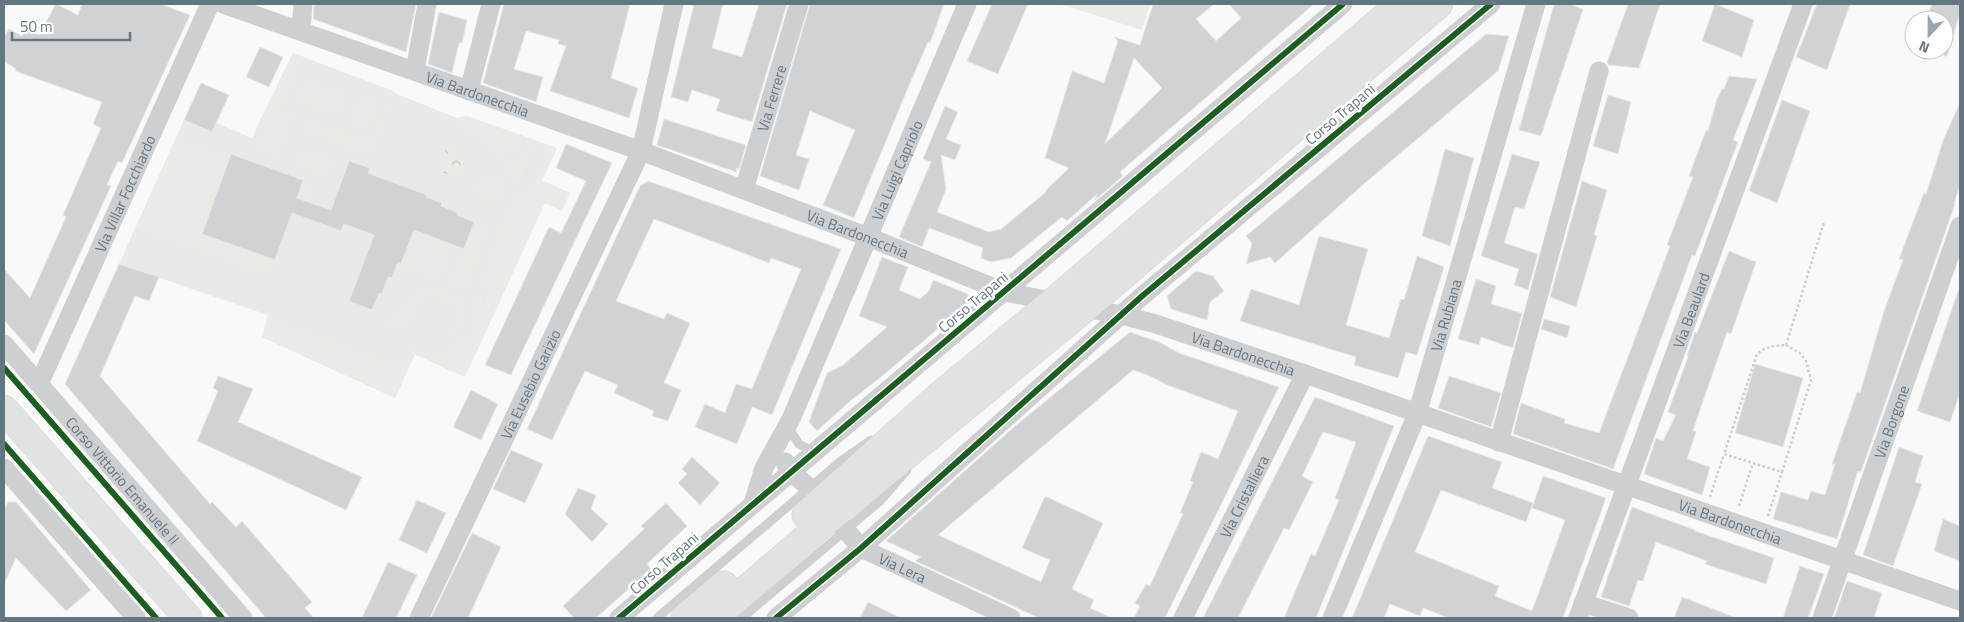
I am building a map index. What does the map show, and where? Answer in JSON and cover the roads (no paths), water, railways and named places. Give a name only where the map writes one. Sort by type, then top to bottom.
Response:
[{"type":"main road","name":"Corso Trapani","points":[[713,618],[828,508],[938,397],[1054,302],[1400,4]]},
{"type":"main road","name":"Corso Trapani","points":[[685,618],[828,508],[947,423],[1085,308],[1439,4]]},
{"type":"main road","points":[[4,409],[188,618]]},
{"type":"street","name":"Via Villar Focchiardo","points":[[39,384],[210,4]]},
{"type":"street","name":"Via Bardonecchia","points":[[223,4],[641,152],[868,237],[1005,292],[1121,315],[1156,324],[1306,374],[1960,601]]},
{"type":"street","points":[[301,31],[303,4]]},
{"type":"street","points":[[414,71],[427,4]]},
{"type":"street","points":[[469,91],[491,4]]},
{"type":"street","name":"Via Eusebio Garizio","points":[[419,618],[641,152],[674,4]]},
{"type":"street","name":"Via Ferrere","points":[[744,190],[798,4]]},
{"type":"street","name":"Via Luigi Capriolo","points":[[752,504],[764,468],[791,424],[967,4]]},
{"type":"street","name":"Corso Trapani","points":[[619,618],[1343,4]]},
{"type":"street","name":"Corso Trapani","points":[[776,618],[861,548],[1121,315],[1491,4]]},
{"type":"street","name":"Via Rubiana","points":[[1332,618],[1417,414],[1536,4]]},
{"type":"street","name":"Via Beaulard","points":[[1580,611],[1803,4]]},
{"type":"street","points":[[1499,442],[1599,71]]},
{"type":"street","name":"Via Borgone","points":[[1822,618],[1960,226]]},
{"type":"street","name":"Corso Vittorio Emanuele II","points":[[4,344],[243,618]]},
{"type":"street","name":"Via Cristalliera","points":[[1183,618],[1306,374]]},
{"type":"street","name":"Via Luigi Capriolo","points":[[791,424],[784,459],[791,472]]},
{"type":"street","points":[[4,470],[136,618]]},
{"type":"street","name":"Via Lera","points":[[791,472],[828,508],[861,548],[1011,618]]},
{"type":"street","points":[[1580,611],[1629,618]]},
{"type":"lane","name":"Corso Trapani","points":[[888,429],[938,397]]},
{"type":"lane","name":"Corso Trapani","points":[[657,618],[828,508],[880,501],[947,423]]},
{"type":"lane","points":[[791,424],[800,444],[814,452]]},
{"type":"lane","name":"Corso Trapani","points":[[742,618],[828,508],[841,461],[880,434]]}]
